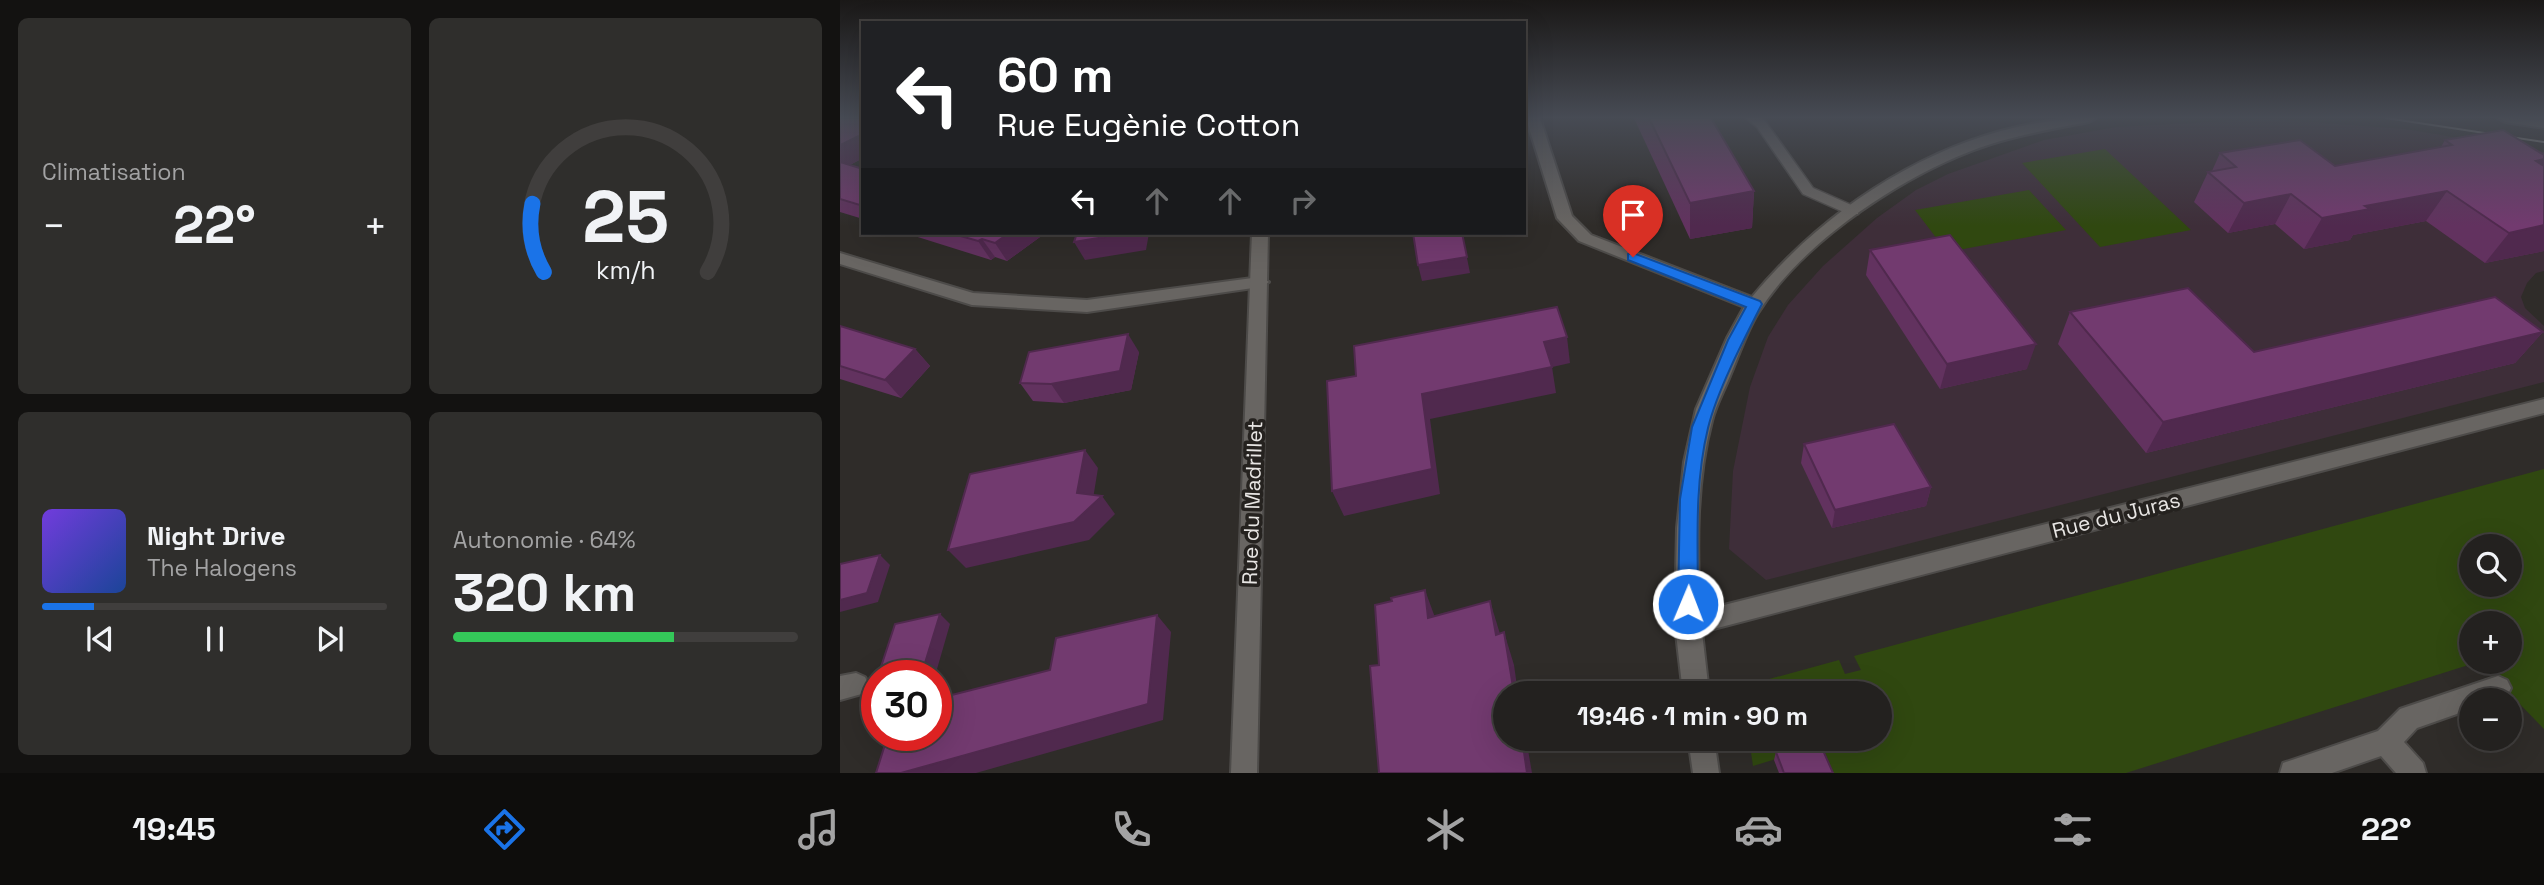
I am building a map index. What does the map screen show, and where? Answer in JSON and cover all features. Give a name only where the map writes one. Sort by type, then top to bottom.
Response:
[{"type":"street","points":[[1545,154],[1565,218],[1585,238],[1754,304]]},
{"type":"street","points":[[1695,681],[1688,625],[1689,499],[1700,427],[1735,340],[1754,304],[1797,256],[1866,200],[1936,160],[1953,154]]},
{"type":"street","name":"Rue du Madrillet","points":[[1244,773],[1260,235]]},
{"type":"street","points":[[845,264],[972,299],[1087,306],[1260,282]]},
{"type":"street","name":"Rue du Juras","points":[[1688,625],[2544,406]]},
{"type":"street","points":[[2294,773],[2386,741],[2409,718],[2459,701]]},
{"type":"street","points":[[2386,741],[2413,773]]},
{"type":"street","points":[[1703,751],[1706,773]]},
{"type":"lane","points":[[1782,154],[1808,191],[1853,211]]},
{"type":"shaded area","points":[[2004,154],[2544,154],[2544,271],[2536,273],[2527,283],[2521,297],[2525,308],[2544,326],[2544,382],[1766,580],[1729,549],[1733,471],[1750,387],[1768,337],[1788,305],[1823,266],[1877,218],[1916,190],[1948,174]]},
{"type":"green space","points":[[2075,154],[2110,154],[2191,230],[2100,247],[2022,163]]},
{"type":"green space","points":[[2029,190],[2066,230],[1947,252],[1915,210]]},
{"type":"green space","points":[[2544,469],[2544,729],[2522,706],[2522,688],[2504,688],[2491,674],[2522,674],[2522,611],[2459,611],[2459,668],[2126,773],[1827,773],[1818,751],[1892,751],[1892,681],[1762,681],[1839,660],[1845,674],[1861,670],[1854,656]]},
{"type":"green space","points":[[1751,751],[1803,751],[1753,766]]},
{"type":"building","points":[[1666,154],[1732,154],[1754,191],[1690,203]]},
{"type":"building","points":[[2221,154],[2319,154],[2335,166],[2401,154],[2542,154],[2544,159],[2536,161],[2544,166],[2544,225],[2509,233],[2447,191],[2365,206],[2370,209],[2322,218],[2291,194],[2244,203],[2208,172],[2236,167]]},
{"type":"building","points":[[840,162],[861,168],[861,205],[840,199]]},
{"type":"building","points":[[957,235],[1006,235],[995,243],[982,239],[978,241]]},
{"type":"building","points":[[1076,235],[1117,235],[1074,242]]},
{"type":"building","points":[[1413,235],[1462,235],[1467,257],[1418,265]]},
{"type":"building","points":[[1950,235],[2036,344],[1947,364],[1870,250]]},
{"type":"building","points":[[2188,288],[2254,352],[2495,297],[2543,332],[2163,422],[2070,312]]},
{"type":"building","points":[[1557,307],[1567,337],[1544,342],[1552,367],[1422,394],[1432,469],[1332,491],[1327,381],[1356,376],[1354,346]]},
{"type":"building","points":[[840,326],[915,349],[885,380],[840,366]]},
{"type":"building","points":[[1128,334],[1120,371],[1051,384],[1020,383],[1029,352]]},
{"type":"building","points":[[1894,424],[1931,487],[1835,510],[1804,444]]},
{"type":"building","points":[[1085,450],[1077,493],[1102,496],[1074,522],[948,550],[970,474]]},
{"type":"building","points":[[880,555],[867,593],[840,600],[840,564]]},
{"type":"building","points":[[1425,590],[1428,618],[1490,601],[1496,635],[1504,632],[1512,681],[1493,681],[1493,751],[1524,751],[1527,773],[1379,773],[1370,666],[1379,665],[1375,605],[1392,601],[1391,598]]},
{"type":"building","points":[[940,614],[926,660],[883,660],[895,624]]},
{"type":"building","points":[[1157,615],[1148,704],[901,773],[876,773],[883,751],[952,751],[952,695],[1050,670],[1056,638]]},
{"type":"building","points":[[1823,751],[1833,773],[1784,773],[1776,752]]},
{"type":"route","points":[[1633,257],[1754,304],[1735,340],[1700,427],[1689,499],[1688,604]]}]
